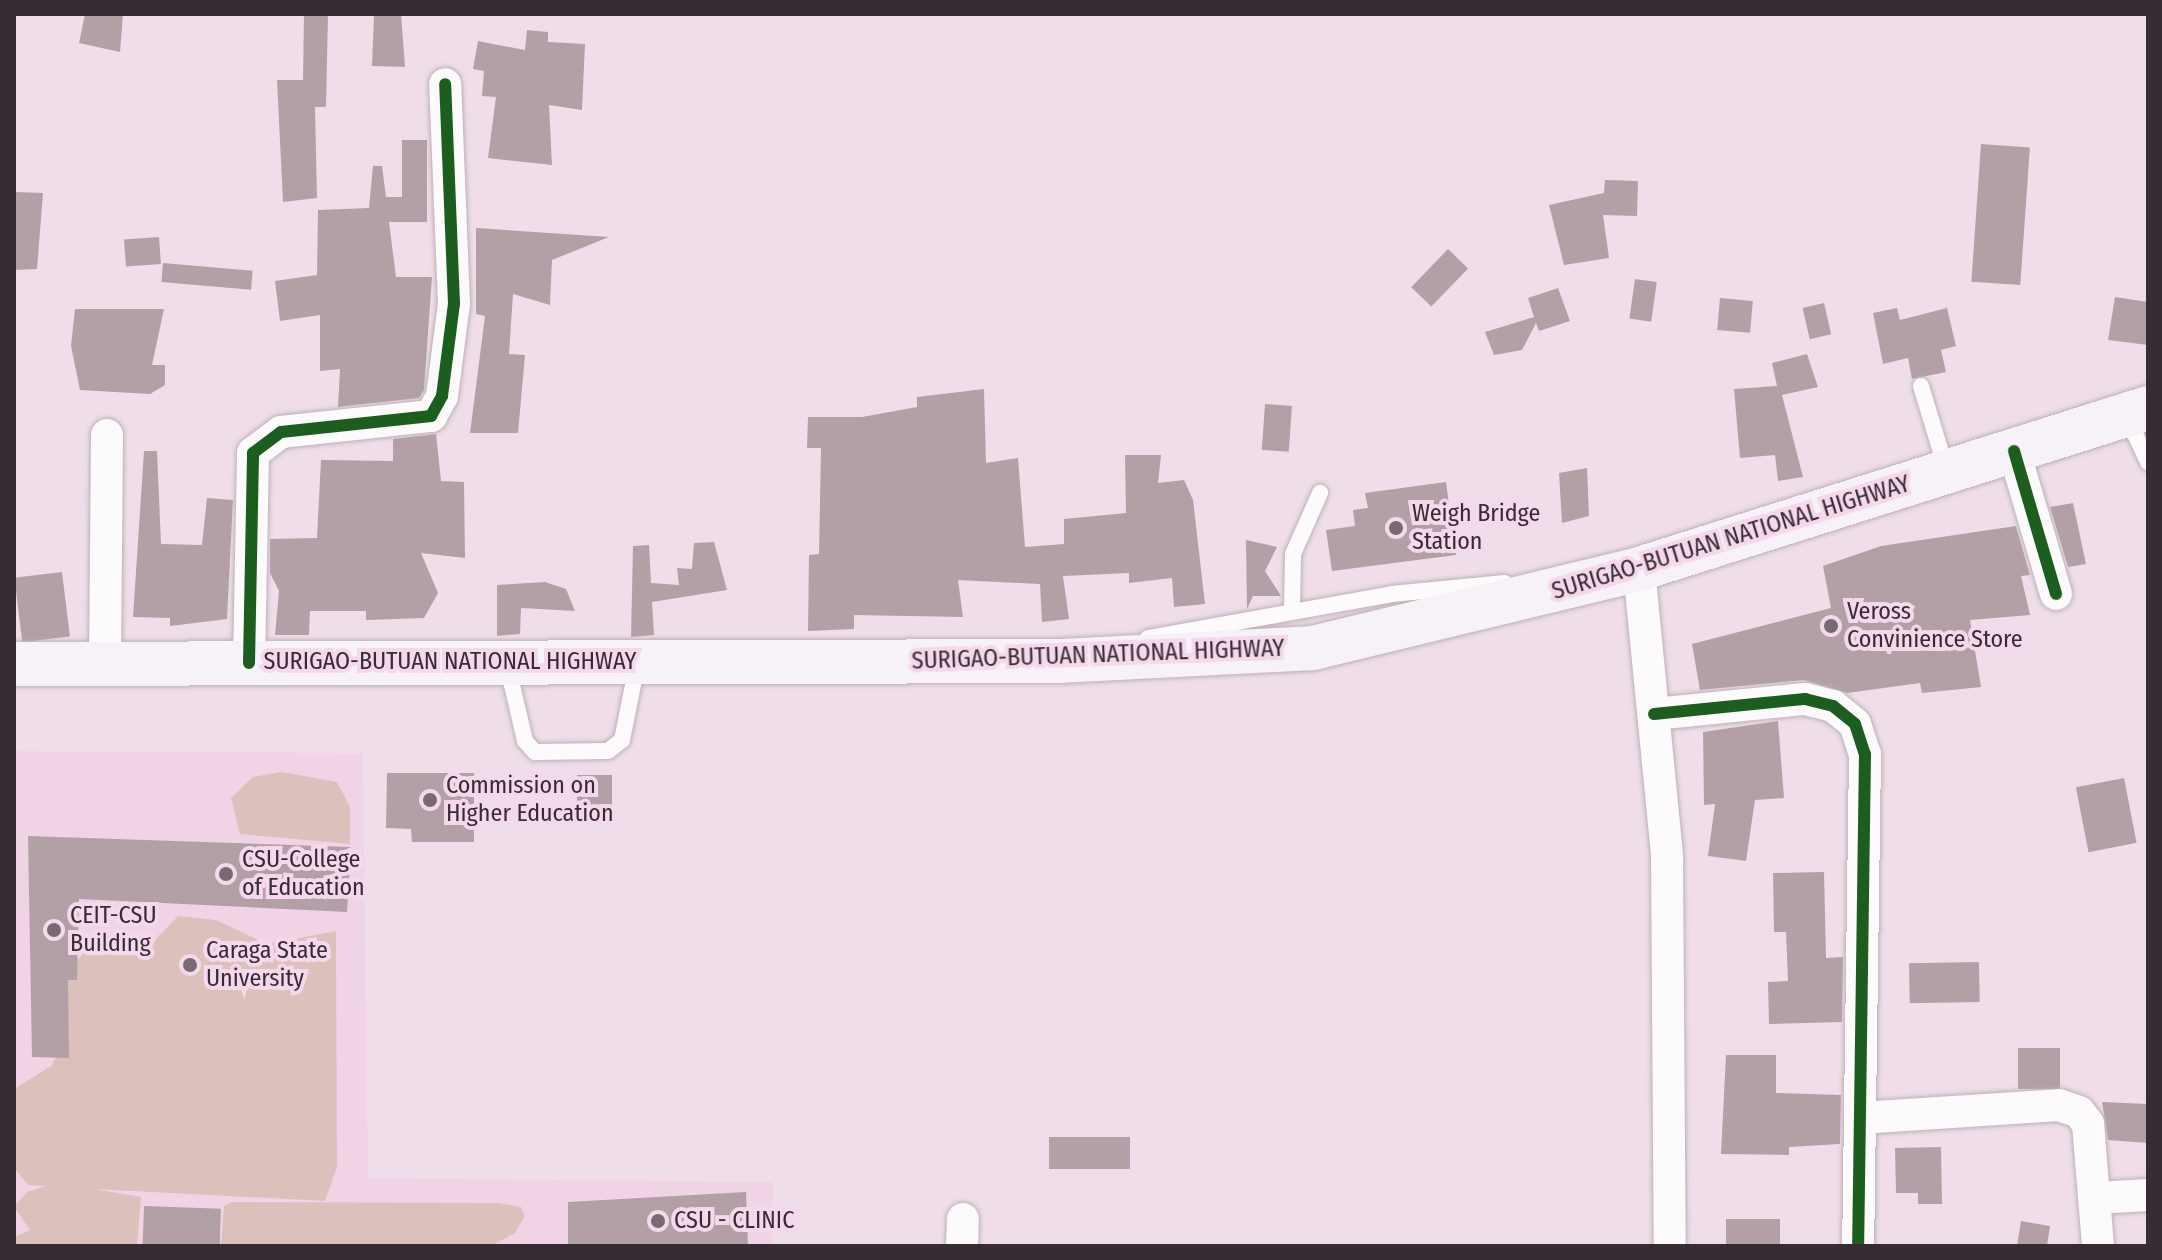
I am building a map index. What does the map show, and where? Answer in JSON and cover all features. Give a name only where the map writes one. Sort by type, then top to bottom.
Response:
[{"type":"main road","name":"SURIGAO-BUTUAN NATIONAL HIGHWAY","points":[[14,664],[1060,661],[1313,648],[1639,569],[2137,412]]},
{"type":"street","points":[[249,663],[253,453],[281,432],[431,416],[442,396],[454,304],[445,84]]},
{"type":"street","points":[[105,664],[107,435]]},
{"type":"street","points":[[2014,451],[2056,594]]},
{"type":"street","points":[[1639,569],[1667,857],[1670,1246]]},
{"type":"street","points":[[1654,714],[1805,699],[1833,706],[1855,724],[1865,754],[1858,1246]]},
{"type":"street","points":[[1860,1118],[2059,1105],[2088,1124],[2098,1246]]},
{"type":"street","points":[[2096,1198],[2148,1195]]},
{"type":"lane","points":[[1921,386],[1947,472]]},
{"type":"lane","points":[[2137,412],[2148,462]]},
{"type":"lane","points":[[1292,611],[1293,554],[1320,493]]},
{"type":"lane","points":[[1060,661],[1292,611],[1480,584],[1594,581]]},
{"type":"lane","points":[[507,662],[525,741],[535,752],[608,751],[622,740],[637,661]]},
{"type":"shaded area","name":"Caraga State University","points":[[14,751],[363,753],[368,1178],[773,1182],[772,1246],[14,1246]]},
{"type":"shaded area","points":[[282,772],[337,782],[350,807],[350,844],[240,834],[231,798],[253,777]]},
{"type":"shaded area","points":[[178,916],[216,920],[267,944],[336,931],[337,1167],[325,1201],[94,1189],[141,1197],[137,1246],[14,1246],[14,1237],[30,1230],[14,1207],[27,1192],[46,1186],[28,1185],[14,1168],[14,1089],[51,1066],[69,1037],[59,984],[84,952],[144,952]]},
{"type":"shaded area","points":[[231,1202],[498,1203],[521,1207],[525,1216],[515,1233],[491,1246],[221,1246],[224,1206]]},
{"type":"building","points":[[85,14],[123,14],[120,52],[79,43]]},
{"type":"building","points":[[304,14],[328,14],[326,107],[315,107],[317,198],[283,202],[277,80],[303,80]]},
{"type":"building","points":[[374,14],[401,14],[405,67],[372,66]]},
{"type":"building","points":[[527,30],[548,32],[548,42],[585,44],[582,110],[549,105],[552,165],[488,158],[496,97],[482,96],[484,71],[473,69],[478,41],[525,50]]},
{"type":"building","points":[[402,140],[427,140],[427,222],[389,222],[396,277],[432,277],[424,390],[419,398],[338,407],[340,369],[320,371],[320,315],[280,321],[275,281],[317,275],[318,210],[369,208],[373,166],[382,166],[386,197],[402,197]]},
{"type":"building","points":[[1981,144],[2030,147],[2020,285],[1971,282]]},
{"type":"building","points":[[1605,180],[1638,181],[1637,216],[1603,215],[1609,258],[1564,265],[1549,205],[1604,193]]},
{"type":"building","points":[[14,192],[43,193],[37,269],[14,270]]},
{"type":"building","points":[[476,228],[609,237],[552,260],[550,305],[513,294],[509,354],[525,355],[518,433],[470,433],[485,316],[476,314]]},
{"type":"building","points":[[159,237],[161,264],[126,266],[124,239]]},
{"type":"building","points":[[1448,249],[1468,268],[1431,307],[1411,287]]},
{"type":"building","points":[[163,263],[253,271],[251,290],[161,282]]},
{"type":"building","points":[[1635,279],[1657,282],[1651,322],[1629,319]]},
{"type":"building","points":[[1558,288],[1570,321],[1539,331],[1536,323],[1522,350],[1494,355],[1485,332],[1534,317],[1528,298]]},
{"type":"building","points":[[2115,297],[2148,302],[2148,345],[2108,340]]},
{"type":"building","points":[[1720,298],[1753,301],[1750,333],[1717,330]]},
{"type":"building","points":[[1824,303],[1831,334],[1810,339],[1803,308]]},
{"type":"building","points":[[1897,308],[1900,320],[1947,308],[1956,346],[1941,350],[1946,372],[1912,379],[1908,358],[1883,364],[1873,313]]},
{"type":"building","points":[[75,309],[164,309],[152,365],[165,365],[165,385],[150,394],[80,390],[71,346]]},
{"type":"building","points":[[1807,354],[1818,387],[1782,395],[1803,477],[1778,481],[1775,455],[1740,458],[1734,389],[1777,386],[1772,363]]},
{"type":"building","points":[[984,389],[986,463],[1018,458],[1025,547],[1064,544],[1064,519],[1126,513],[1125,455],[1161,455],[1158,483],[1184,480],[1193,500],[1205,604],[1174,607],[1172,578],[1129,583],[1129,573],[1063,576],[1069,619],[1042,622],[1040,584],[958,580],[963,617],[854,615],[854,629],[808,631],[809,555],[819,554],[821,448],[807,448],[808,417],[862,417],[917,407],[917,397]]},
{"type":"building","points":[[1265,404],[1292,406],[1289,452],[1262,450]]},
{"type":"building","points":[[436,434],[441,481],[464,482],[465,558],[421,553],[438,593],[424,618],[366,620],[366,611],[310,611],[309,635],[275,635],[279,591],[270,573],[270,539],[317,538],[321,460],[393,461],[393,439]]},
{"type":"building","points":[[144,451],[157,451],[161,544],[202,545],[207,498],[233,500],[227,619],[170,626],[170,618],[133,617]]},
{"type":"building","points":[[1587,468],[1589,516],[1562,523],[1559,473]]},
{"type":"building","name":"Weigh Bridge Station","points":[[1446,482],[1456,555],[1332,571],[1326,530],[1355,526],[1353,510],[1368,508],[1365,493]]},
{"type":"building","points":[[2073,503],[2086,564],[2068,567],[2050,507]]},
{"type":"building","points":[[2016,526],[2030,575],[2021,576],[2030,615],[1970,620],[1981,687],[1922,693],[1920,683],[1847,693],[1804,680],[1700,690],[1692,644],[1831,608],[1823,566],[1881,546]]},
{"type":"building","points":[[1246,540],[1277,547],[1265,571],[1281,596],[1253,596],[1247,609]]},
{"type":"building","points":[[714,542],[727,590],[652,602],[654,635],[631,637],[633,546],[649,545],[651,583],[679,585],[677,568],[692,569],[694,543]]},
{"type":"building","points":[[62,572],[70,637],[22,642],[14,578]]},
{"type":"building","points":[[545,582],[566,589],[575,611],[521,608],[520,634],[497,636],[497,585]]},
{"type":"building","points":[[1778,721],[1784,798],[1755,800],[1746,861],[1708,856],[1715,804],[1704,805],[1703,732]]},
{"type":"building","name":"Commission on Higher Education","points":[[387,773],[474,773],[474,842],[412,842],[411,829],[386,828]]},
{"type":"building","points":[[577,775],[612,775],[612,809],[577,809]]},
{"type":"building","points":[[2124,778],[2137,843],[2088,852],[2076,787]]},
{"type":"building","points":[[28,836],[351,847],[347,912],[79,899],[77,980],[68,980],[69,1058],[32,1057]]},
{"type":"building","points":[[1824,872],[1826,958],[1843,957],[1842,1022],[1769,1024],[1768,982],[1788,981],[1786,932],[1774,932],[1773,873]]},
{"type":"building","points":[[1979,962],[1980,1002],[1910,1003],[1909,963]]},
{"type":"building","points":[[2018,1048],[2060,1048],[2060,1089],[2018,1089]]},
{"type":"building","points":[[1726,1055],[1776,1055],[1776,1093],[1841,1095],[1840,1144],[1789,1147],[1789,1155],[1721,1154]]},
{"type":"building","points":[[2102,1102],[2148,1104],[2148,1143],[2108,1140]]},
{"type":"building","points":[[1049,1137],[1130,1137],[1130,1169],[1049,1169]]},
{"type":"building","points":[[1941,1147],[1942,1204],[1918,1204],[1918,1193],[1896,1193],[1895,1148]]},
{"type":"building","name":"CSU - CLINIC","points":[[746,1192],[748,1246],[568,1246],[568,1202]]},
{"type":"building","points":[[144,1206],[221,1209],[220,1246],[143,1246]]},
{"type":"building","points":[[1726,1219],[1780,1219],[1780,1246],[1726,1246]]},
{"type":"building","points":[[2021,1221],[2050,1226],[2047,1246],[2017,1246]]},
{"type":"cycle path","points":[[249,663],[253,453],[281,432],[431,416],[442,396],[454,304],[445,84]]},
{"type":"cycle path","points":[[2014,451],[2056,594]]},
{"type":"cycle path","points":[[1654,714],[1805,699],[1833,706],[1855,724],[1865,754],[1858,1246]]},
{"type":"place","name":"Weigh Bridge Station","points":[[1396,528]]},
{"type":"place","name":"Veross Convinience Store","points":[[1831,626]]},
{"type":"place","name":"Commission on Higher Education","points":[[430,800]]},
{"type":"place","name":"CSU-College of Education","points":[[226,874]]},
{"type":"place","name":"CEIT-CSU Building","points":[[54,930]]},
{"type":"place","name":"Caraga State University","points":[[190,965]]},
{"type":"place","name":"CSU - CLINIC","points":[[658,1221]]}]
